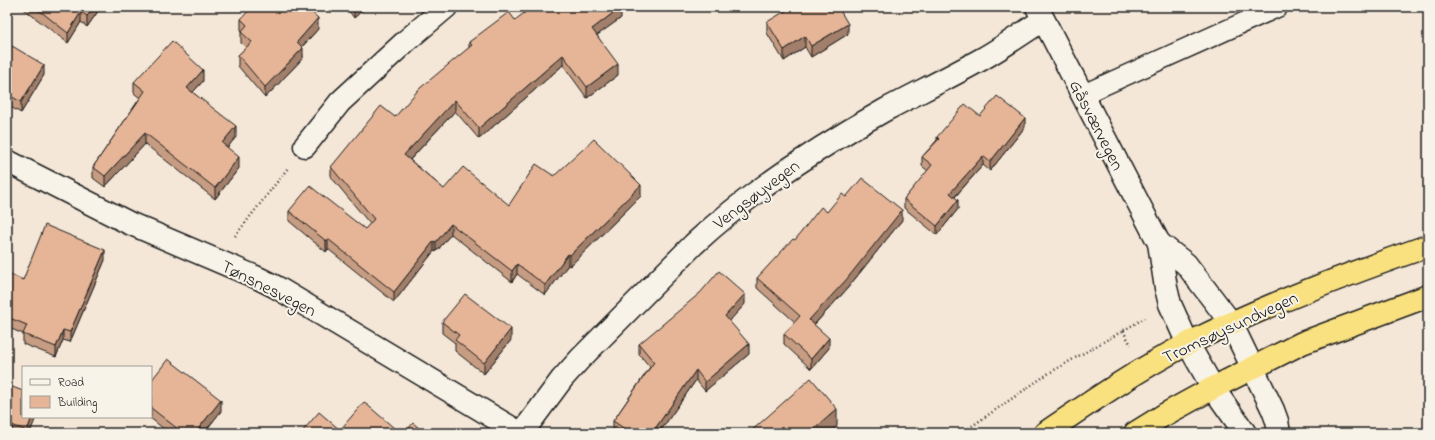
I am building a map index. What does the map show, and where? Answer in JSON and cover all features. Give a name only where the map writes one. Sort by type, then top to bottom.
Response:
[{"type":"highway","name":"Tromsøysundvegen","points":[[1045,433],[1144,369],[1188,344],[1231,323],[1296,296],[1428,246]]},
{"type":"highway","points":[[1135,433],[1213,388],[1302,343],[1428,296]]},
{"type":"street","points":[[305,146],[340,102],[406,41],[446,7]]},
{"type":"street","name":"Gåsværvegen","points":[[1040,13],[1158,243],[1170,304],[1188,344],[1213,388],[1245,433]]},
{"type":"street","name":"Vengsøyvegen","points":[[521,433],[554,389],[580,359],[694,244],[748,198],[796,163],[829,142],[885,110],[984,58],[1040,13]]},
{"type":"street","name":"Tønsnesvegen","points":[[7,161],[129,223],[258,278],[521,433]]},
{"type":"street","name":"Gåsværvegen","points":[[1158,243],[1186,264],[1231,323],[1254,367],[1273,410],[1277,420],[1279,433]]},
{"type":"lane","points":[[1082,95],[1278,7]]},
{"type":"path","points":[[216,260],[305,146]]},
{"type":"path","points":[[962,433],[1049,373],[1147,318]]},
{"type":"building","points":[[35,7],[94,7],[87,16],[81,12],[68,33]]},
{"type":"building","points":[[252,7],[306,7],[318,18],[297,42],[303,48],[265,87],[238,55],[252,42],[241,32],[247,25],[241,19]]},
{"type":"building","points":[[532,7],[621,7],[592,29],[618,64],[587,87],[563,55],[479,128],[455,100],[404,155],[444,189],[463,167],[509,205],[536,164],[554,176],[594,139],[641,185],[570,255],[568,254],[545,285],[517,264],[512,271],[451,224],[436,242],[434,241],[394,292],[328,239],[326,241],[289,211],[310,186],[365,229],[374,219],[331,167],[381,106],[395,117],[419,89],[472,45],[469,42],[509,12],[515,20]]},
{"type":"building","points":[[792,7],[838,7],[848,24],[811,46],[805,36],[784,50],[767,22]]},
{"type":"building","points":[[172,41],[203,70],[187,88],[236,126],[222,143],[239,157],[215,188],[145,133],[105,176],[93,167],[145,91],[134,82]]},
{"type":"building","points":[[7,43],[44,65],[21,102],[7,94]]},
{"type":"building","points":[[997,96],[1025,118],[990,162],[983,156],[950,193],[958,200],[937,226],[904,199],[932,165],[922,157],[939,139],[937,137],[965,104],[980,116]]},
{"type":"building","points":[[862,178],[902,210],[846,280],[809,320],[829,338],[811,359],[784,334],[800,316],[757,278],[793,239],[795,240],[821,207],[827,212],[842,194],[846,197]]},
{"type":"building","points":[[45,225],[105,250],[70,332],[63,330],[56,347],[23,334],[27,325],[7,317],[7,273],[23,280]]},
{"type":"building","points":[[719,271],[745,294],[725,316],[749,344],[705,382],[696,370],[652,433],[631,433],[613,421],[654,362],[639,344],[700,293]]},
{"type":"building","points":[[465,294],[511,329],[484,363],[455,340],[459,335],[442,322]]},
{"type":"building","points":[[168,359],[221,400],[195,433],[183,433],[152,409],[152,380]]},
{"type":"building","points":[[811,378],[837,409],[810,433],[749,433]]},
{"type":"building","points":[[7,385],[22,391],[22,418],[32,418],[27,431],[12,425],[9,433],[7,433]]},
{"type":"building","points":[[364,402],[394,428],[391,433],[301,433],[319,412],[340,430]]},
{"type":"building","points":[[413,423],[425,433],[405,433]]}]
